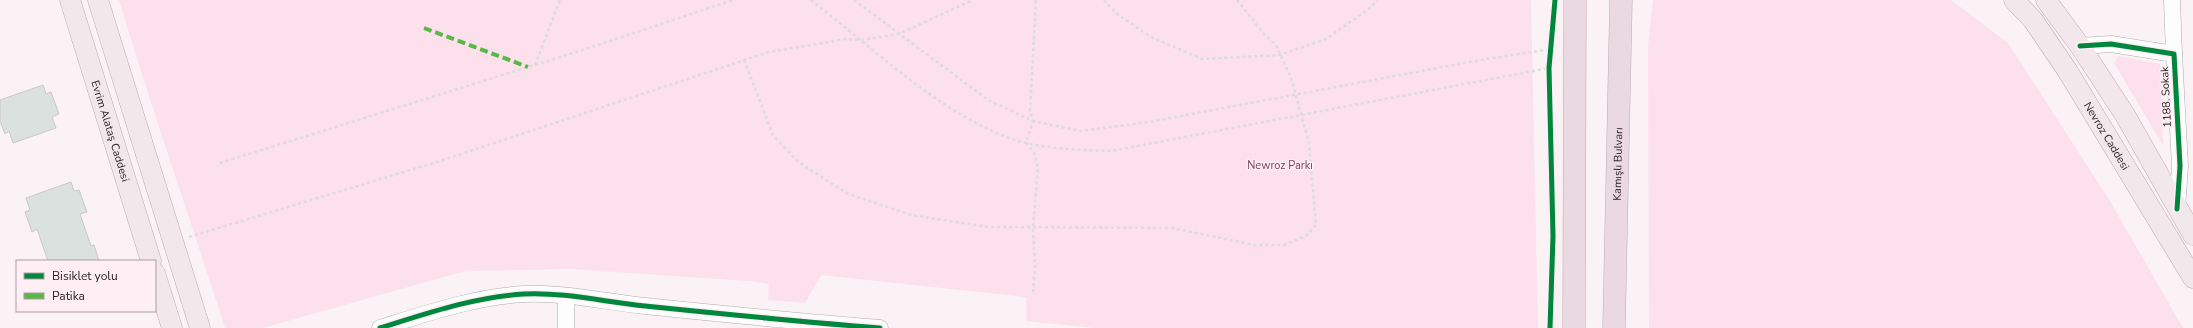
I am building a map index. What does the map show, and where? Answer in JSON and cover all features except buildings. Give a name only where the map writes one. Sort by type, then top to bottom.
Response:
[{"type":"highway","points":[[1574,328],[1575,0]]},
{"type":"highway","name":"Kamışlı Bulvarı","points":[[1614,328],[1621,0]]},
{"type":"main road","name":"Evrim Alataş Caddesi","points":[[70,0],[151,260]]},
{"type":"main road","points":[[98,0],[200,328]]},
{"type":"main road","name":"Nevroz Caddesi","points":[[2014,0],[2033,20],[2067,70],[2193,278]]},
{"type":"main road","points":[[2046,0],[2080,46],[2124,116],[2193,235]]},
{"type":"main road","points":[[156,276],[172,328]]},
{"type":"street","points":[[2172,0],[2174,54]]},
{"type":"street","name":"1188. Sokak","points":[[2080,46],[2111,44],[2174,54],[2186,166],[2177,209]]},
{"type":"street","points":[[380,328],[446,307],[480,299],[525,294],[566,296],[721,314],[880,328]]},
{"type":"street","points":[[566,296],[566,328]]},
{"type":"path","points":[[535,65],[560,0]]},
{"type":"path","points":[[220,163],[535,65],[733,0]]},
{"type":"path","points":[[811,0],[954,111],[1013,139],[1066,149],[1111,151],[1549,68]]},
{"type":"path","points":[[854,0],[988,100],[1033,121],[1081,130],[1149,122],[1296,94],[1552,49]]},
{"type":"path","points":[[174,242],[440,161],[769,52],[846,39],[861,40],[898,34],[973,0]]},
{"type":"path","points":[[1026,142],[1033,121],[1030,110],[1036,0]]},
{"type":"path","points":[[1104,0],[1117,14],[1151,37],[1202,59],[1280,55],[1326,38],[1370,8],[1377,0]]},
{"type":"path","points":[[744,60],[773,135],[797,161],[848,194],[911,215],[989,227],[1172,228],[1255,245],[1284,245],[1306,236],[1316,225],[1310,144],[1296,94],[1276,45],[1264,34],[1237,0]]},
{"type":"path","points":[[1551,56],[1553,42]]},
{"type":"path","points":[[1550,62],[1550,76]]},
{"type":"path","points":[[1026,142],[1034,153],[1038,167],[1033,228],[1035,267],[1033,292]]},
{"type":"green space","name":"Newroz Parkı","points":[[119,0],[1531,0],[1538,328],[1094,328],[1026,321],[1026,297],[821,275],[805,303],[768,300],[769,284],[749,281],[571,269],[465,271],[263,328],[225,328]]},
{"type":"green space","points":[[1653,0],[1951,0],[2008,43],[2110,201],[2183,328],[1649,328],[1648,46]]},
{"type":"green space","points":[[2119,56],[2160,64],[2163,145],[2114,63]]},
{"type":"marked path","points":[[424,28],[528,67]]},
{"type":"cycle path","points":[[1550,328],[1553,236],[1549,68],[1555,0]]},
{"type":"cycle path","points":[[2080,46],[2111,44],[2174,54],[2180,166],[2177,209]]},
{"type":"cycle path","points":[[380,328],[433,311],[469,302],[487,298],[524,294],[554,294],[704,312],[880,328]]}]
